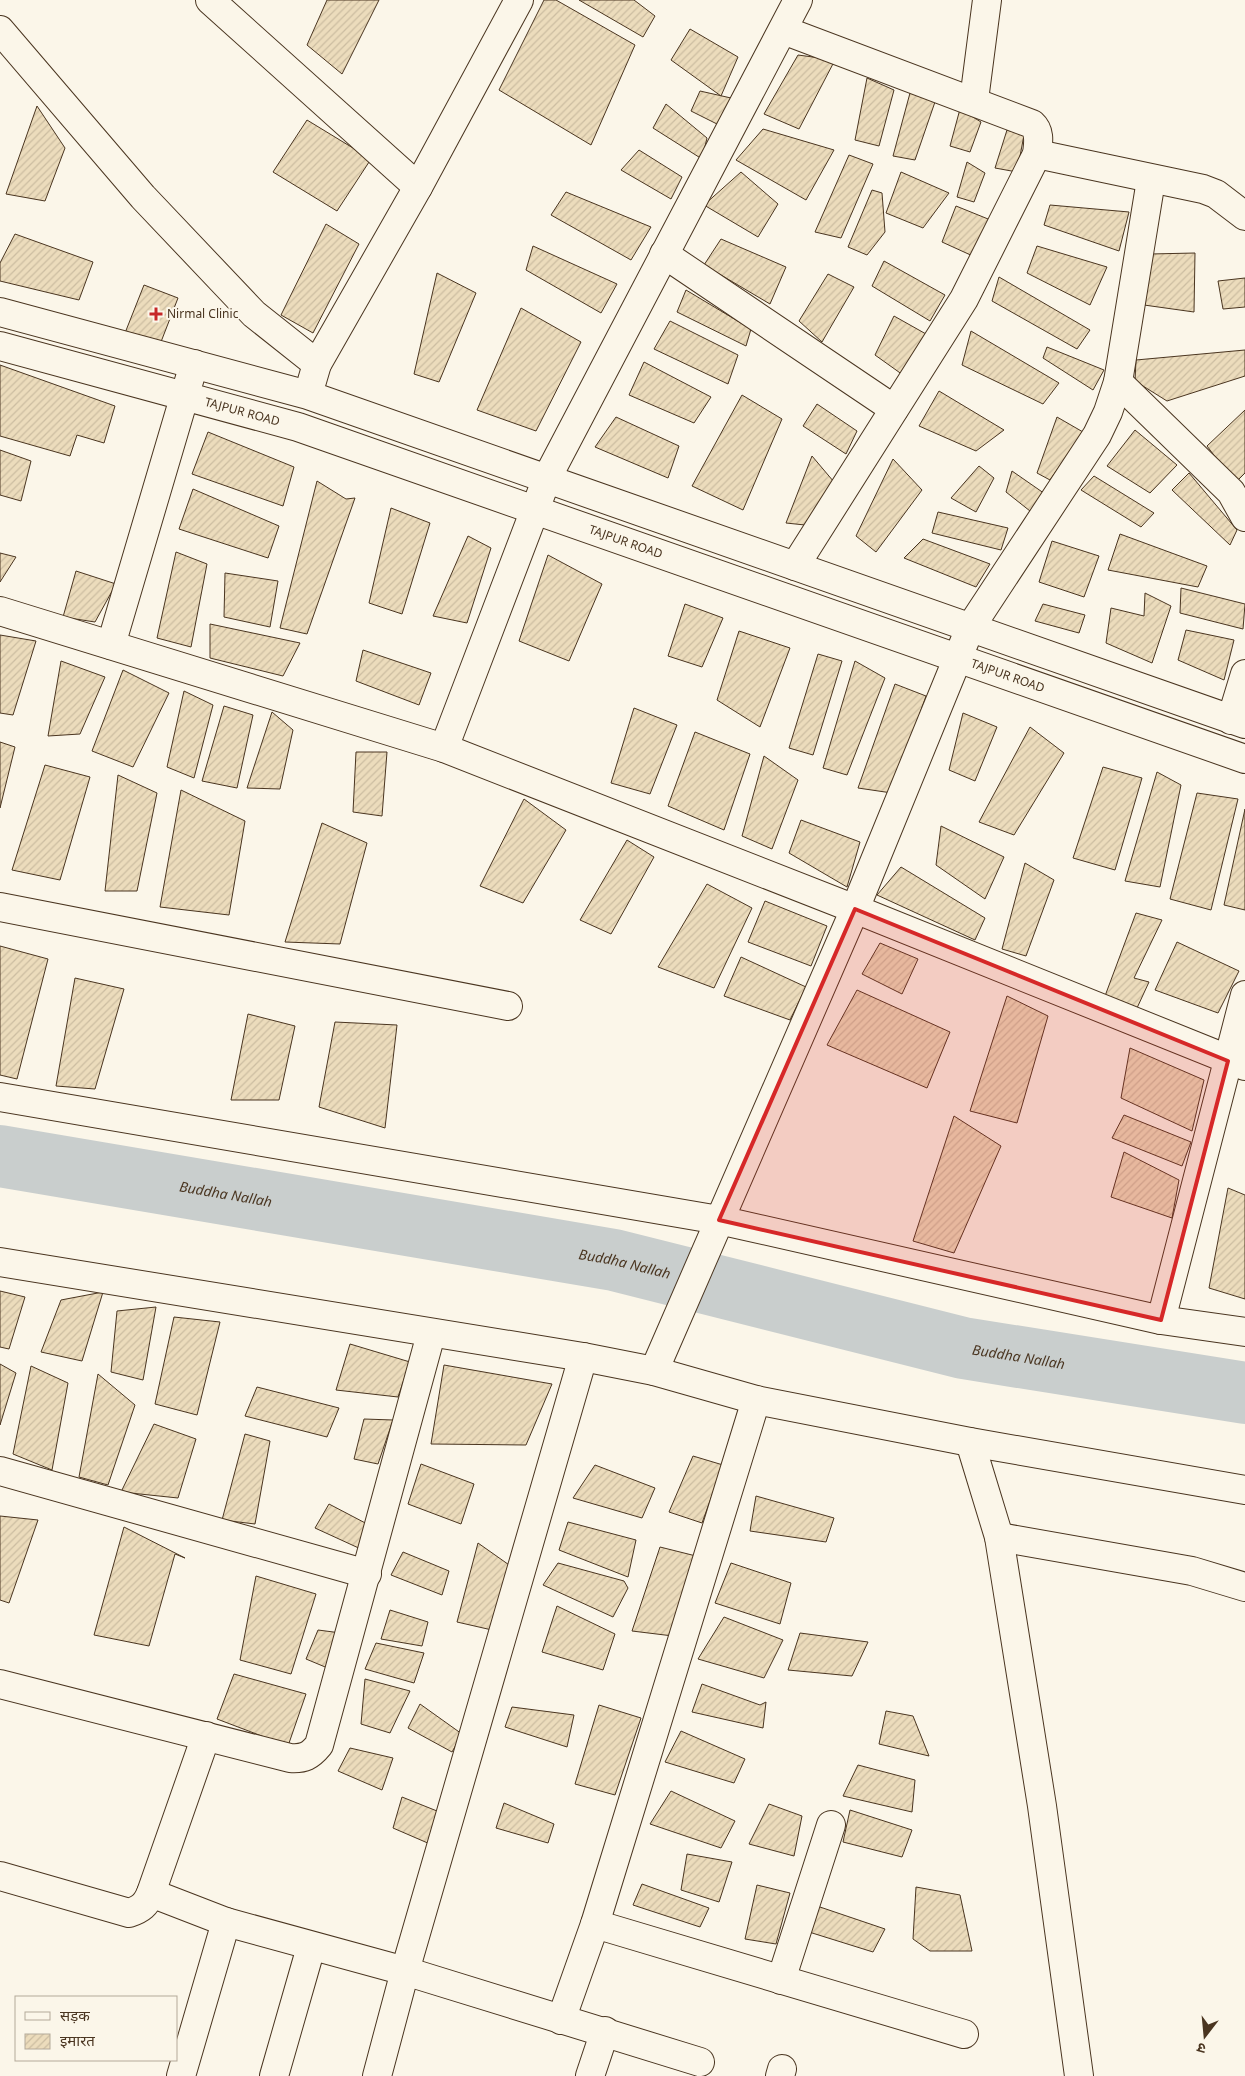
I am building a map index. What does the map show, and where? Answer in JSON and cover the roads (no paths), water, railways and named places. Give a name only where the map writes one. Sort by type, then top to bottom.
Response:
[{"type":"street","points":[[210,0],[418,187]]},
{"type":"street","points":[[308,395],[317,364],[418,187],[519,0]]},
{"type":"street","points":[[444,748],[547,478],[798,0]]},
{"type":"street","points":[[974,100],[987,0]]},
{"type":"street","points":[[0,30],[143,197],[254,314],[317,364]]},
{"type":"street","points":[[783,30],[974,100],[1035,127],[1038,142],[1037,154],[964,299],[795,566]]},
{"type":"street","points":[[1037,154],[1216,194],[1245,216]]},
{"type":"street","points":[[660,1359],[855,908],[970,628],[1097,435],[1108,412],[1118,382],[1151,180]]},
{"type":"street","points":[[664,254],[894,408]]},
{"type":"street","points":[[0,312],[308,395],[1238,722],[1245,674]]},
{"type":"street","name":"TAJPUR ROAD","points":[[0,346],[298,427],[535,509],[957,660],[1245,759]]},
{"type":"street","points":[[111,645],[194,364]]},
{"type":"street","points":[[1118,382],[1231,492],[1245,517]]},
{"type":"street","points":[[0,611],[444,748],[855,908],[1237,1064]]},
{"type":"street","points":[[0,907],[508,1006]]},
{"type":"street","points":[[1161,1320],[1237,1064],[1245,996]]},
{"type":"street","points":[[0,1097],[714,1231],[1161,1320],[1245,1332]]},
{"type":"street","points":[[0,1262],[431,1334],[583,1357],[660,1359],[756,1400],[970,1442],[1245,1490]]},
{"type":"street","points":[[0,1684],[290,1758],[303,1759],[313,1753],[319,1745],[431,1334]]},
{"type":"street","points":[[377,2076],[405,1971],[583,1357]]},
{"type":"street","points":[[561,2020],[595,1924],[756,1400]]},
{"type":"street","points":[[970,1442],[999,1537],[1042,1806],[1079,2076]]},
{"type":"street","points":[[0,1471],[367,1574]]},
{"type":"street","points":[[999,1537],[1192,1571],[1245,1587]]},
{"type":"street","points":[[0,1876],[129,1913],[140,1909],[147,1902],[151,1893],[206,1736]]},
{"type":"street","points":[[781,1980],[831,1826]]},
{"type":"street","points":[[151,1893],[226,1922],[405,1971],[561,2020],[605,2031],[700,2062]]},
{"type":"street","points":[[181,2076],[226,1922]]},
{"type":"street","points":[[595,1924],[964,2034]]},
{"type":"street","points":[[274,2076],[311,1946]]},
{"type":"street","points":[[590,2076],[605,2031]]},
{"type":"waterway","name":"Buddha Nallah","points":[[0,1156],[614,1260],[963,1348],[1245,1393]]},
{"type":"place","name":"Nirmal Clinic","points":[[156,314]]}]
